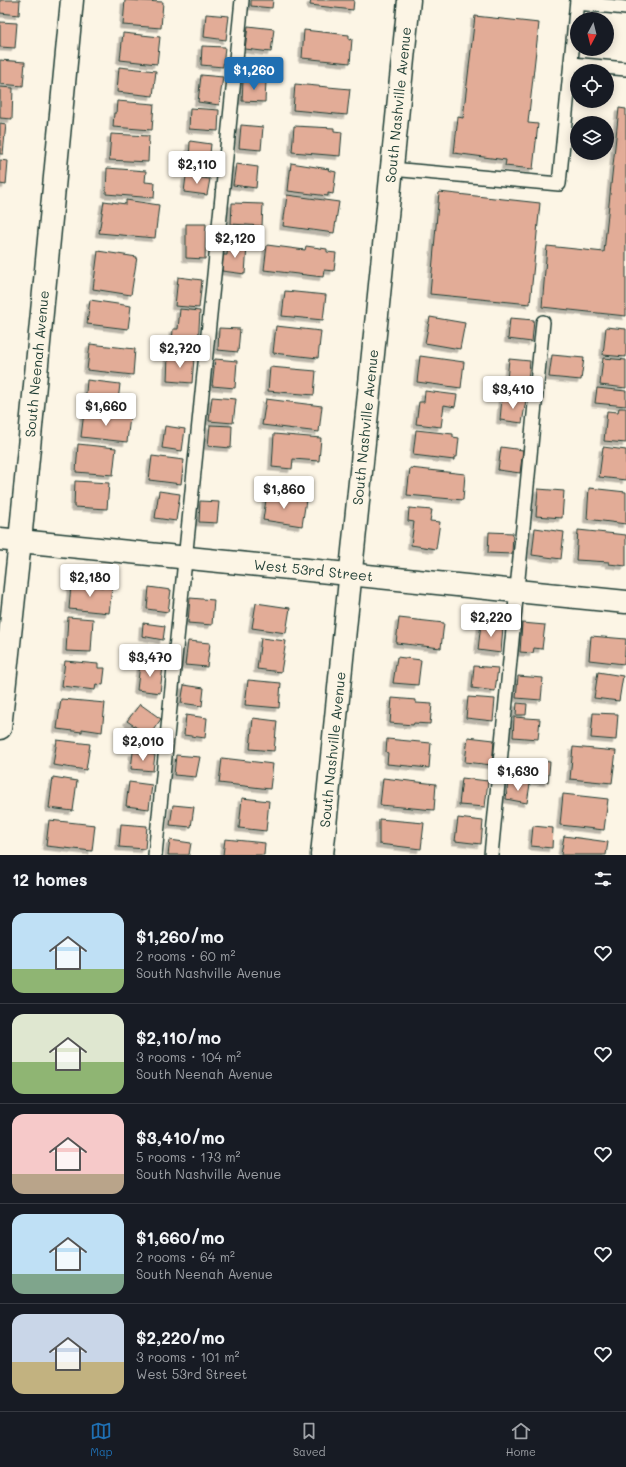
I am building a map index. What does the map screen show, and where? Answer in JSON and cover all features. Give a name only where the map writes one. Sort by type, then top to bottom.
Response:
[{"type":"street","name":"South Neenah Avenue","points":[[0,728],[10,540],[72,0]]},
{"type":"street","name":"South Nashville Avenue","points":[[322,855],[409,0]]},
{"type":"street","name":"West 53rd Street","points":[[10,540],[626,602]]},
{"type":"lane","points":[[155,855],[242,0]]},
{"type":"lane","points":[[572,64],[577,1],[626,8]]},
{"type":"lane","points":[[614,68],[626,69]]},
{"type":"lane","points":[[392,169],[559,184],[570,82]]},
{"type":"lane","points":[[491,855],[543,322]]},
{"type":"building","points":[[0,0],[20,0],[19,15],[0,13]]},
{"type":"building","points":[[125,0],[163,2],[161,28],[123,25]]},
{"type":"building","points":[[251,0],[273,0],[272,8],[251,6]]},
{"type":"building","points":[[311,0],[354,0],[353,10],[310,5]]},
{"type":"building","points":[[206,14],[229,16],[226,40],[204,37]]},
{"type":"building","points":[[475,16],[539,23],[528,123],[538,124],[533,169],[505,166],[506,160],[454,153],[458,117],[463,118]]},
{"type":"building","points":[[0,22],[17,23],[15,48],[0,47]]},
{"type":"building","points":[[248,26],[274,29],[271,52],[245,49]]},
{"type":"building","points":[[304,30],[349,35],[349,40],[352,39],[350,63],[302,58]]},
{"type":"building","points":[[123,33],[160,37],[157,64],[120,60]]},
{"type":"building","points":[[202,46],[225,47],[223,67],[201,65]]},
{"type":"building","points":[[0,60],[25,62],[23,86],[0,84]]},
{"type":"building","points":[[119,67],[156,71],[153,96],[117,92]]},
{"type":"building","points":[[201,75],[223,77],[219,105],[198,102]]},
{"type":"building","points":[[243,80],[266,81],[265,102],[242,101]]},
{"type":"building","points":[[295,84],[350,89],[347,115],[293,110]]},
{"type":"building","points":[[0,87],[13,88],[12,119],[0,118]]},
{"type":"building","points":[[117,101],[154,104],[152,130],[113,127]]},
{"type":"building","points":[[190,108],[219,110],[218,131],[189,129]]},
{"type":"building","points":[[619,108],[626,109],[626,316],[542,307],[547,246],[604,252]]},
{"type":"building","points":[[0,123],[6,124],[3,154],[0,154]]},
{"type":"building","points":[[241,125],[263,127],[261,150],[239,148]]},
{"type":"building","points":[[294,126],[334,128],[334,131],[342,132],[340,156],[292,152]]},
{"type":"building","points":[[111,134],[149,136],[148,162],[109,160]]},
{"type":"building","points":[[190,141],[211,144],[209,164],[189,163]]},
{"type":"building","points":[[0,160],[8,161],[6,185],[0,184]]},
{"type":"building","points":[[291,163],[329,169],[328,170],[336,172],[333,194],[328,193],[328,196],[288,191]]},
{"type":"building","points":[[236,164],[258,167],[256,188],[233,185]]},
{"type":"building","points":[[107,168],[146,171],[145,182],[155,183],[154,198],[106,194]]},
{"type":"building","points":[[186,176],[210,179],[207,195],[184,192]]},
{"type":"building","points":[[439,192],[540,203],[530,304],[430,294]]},
{"type":"building","points":[[287,195],[339,202],[334,233],[283,226]]},
{"type":"building","points":[[126,200],[159,205],[155,238],[99,233],[104,201],[126,204]]},
{"type":"building","points":[[232,203],[263,204],[262,226],[231,224]]},
{"type":"building","points":[[186,224],[206,224],[205,259],[186,258]]},
{"type":"building","points":[[228,244],[247,246],[245,274],[222,271],[223,255],[227,255]]},
{"type":"building","points":[[267,245],[305,250],[306,246],[327,249],[327,252],[336,253],[334,271],[324,270],[323,277],[264,270]]},
{"type":"building","points":[[98,251],[137,257],[131,295],[93,289]]},
{"type":"building","points":[[178,277],[202,280],[199,308],[175,306]]},
{"type":"building","points":[[285,291],[326,295],[323,320],[282,316]]},
{"type":"building","points":[[90,300],[131,306],[128,329],[87,324]]},
{"type":"building","points":[[180,309],[200,311],[198,346],[172,344],[173,329],[178,329]]},
{"type":"building","points":[[430,317],[465,323],[460,349],[425,343]]},
{"type":"building","points":[[510,318],[534,320],[532,342],[508,339]]},
{"type":"building","points":[[276,326],[321,331],[318,358],[273,353]]},
{"type":"building","points":[[606,327],[626,329],[626,357],[603,355]]},
{"type":"building","points":[[219,328],[240,329],[238,352],[218,350]]},
{"type":"building","points":[[90,344],[135,349],[133,375],[87,370]]},
{"type":"building","points":[[168,355],[194,358],[192,383],[167,381]]},
{"type":"building","points":[[552,355],[584,358],[581,380],[549,377]]},
{"type":"building","points":[[420,356],[464,362],[461,388],[417,382]]},
{"type":"building","points":[[603,358],[626,360],[626,388],[600,385]]},
{"type":"building","points":[[215,359],[237,361],[235,388],[212,386]]},
{"type":"building","points":[[509,359],[530,361],[527,393],[506,391]]},
{"type":"building","points":[[270,367],[316,371],[314,395],[268,391]]},
{"type":"building","points":[[87,380],[120,384],[117,410],[85,406]]},
{"type":"building","points":[[597,388],[626,391],[626,406],[595,403]]},
{"type":"building","points":[[425,391],[457,395],[455,407],[444,405],[441,427],[416,424],[419,402],[424,402]]},
{"type":"building","points":[[212,397],[236,399],[233,423],[209,421]]},
{"type":"building","points":[[502,398],[526,400],[522,423],[500,420]]},
{"type":"building","points":[[266,399],[322,406],[319,432],[262,425]]},
{"type":"building","points":[[619,408],[626,408],[626,443],[604,441],[607,411],[618,412]]},
{"type":"building","points":[[84,412],[130,417],[127,442],[81,437]]},
{"type":"building","points":[[210,425],[232,426],[231,448],[208,446]]},
{"type":"building","points":[[165,426],[185,429],[182,451],[162,448]]},
{"type":"building","points":[[416,430],[453,434],[453,437],[459,438],[457,457],[454,457],[454,460],[413,455]]},
{"type":"building","points":[[274,434],[321,438],[319,461],[293,459],[292,469],[272,467]]},
{"type":"building","points":[[78,444],[116,448],[113,475],[76,472]]},
{"type":"building","points":[[501,447],[523,450],[520,473],[498,470]]},
{"type":"building","points":[[603,447],[626,450],[626,480],[599,477]]},
{"type":"building","points":[[152,456],[184,460],[181,484],[149,480]]},
{"type":"building","points":[[410,468],[465,474],[463,500],[407,495]]},
{"type":"building","points":[[75,481],[109,483],[107,509],[74,507]]},
{"type":"building","points":[[589,488],[626,492],[626,524],[587,519]]},
{"type":"building","points":[[538,489],[564,491],[562,518],[536,516]]},
{"type":"building","points":[[159,491],[180,494],[176,521],[155,518]]},
{"type":"building","points":[[267,493],[306,500],[302,526],[263,520]]},
{"type":"building","points":[[200,501],[219,502],[217,523],[199,522]]},
{"type":"building","points":[[409,508],[432,510],[430,521],[440,522],[436,549],[411,545],[414,522],[408,521]]},
{"type":"building","points":[[535,528],[564,532],[561,559],[532,555]]},
{"type":"building","points":[[578,530],[626,535],[626,566],[609,564],[609,562],[576,560]]},
{"type":"building","points":[[489,532],[513,533],[512,554],[488,553]]},
{"type":"building","points":[[71,584],[112,588],[109,613],[69,609]]},
{"type":"building","points":[[149,587],[171,590],[168,612],[147,609]]},
{"type":"building","points":[[190,598],[214,600],[212,625],[188,623]]},
{"type":"building","points":[[256,603],[290,608],[286,633],[252,628]]},
{"type":"building","points":[[68,617],[93,619],[91,652],[66,651]]},
{"type":"building","points":[[399,618],[444,623],[441,648],[396,643]]},
{"type":"building","points":[[143,623],[165,626],[163,640],[142,636]]},
{"type":"building","points":[[481,623],[503,626],[501,653],[478,650]]},
{"type":"building","points":[[522,623],[545,625],[542,649],[534,648],[533,653],[520,652]]},
{"type":"building","points":[[591,636],[626,639],[624,664],[589,660]]},
{"type":"building","points":[[261,638],[286,641],[281,672],[257,669]]},
{"type":"building","points":[[188,641],[210,643],[207,667],[185,665]]},
{"type":"building","points":[[397,657],[421,660],[418,685],[393,683]]},
{"type":"building","points":[[65,661],[98,664],[98,668],[105,668],[103,685],[96,684],[95,690],[62,686]]},
{"type":"building","points":[[140,664],[163,666],[160,693],[137,690]]},
{"type":"building","points":[[474,666],[498,668],[495,691],[472,688]]},
{"type":"building","points":[[598,672],[623,676],[619,701],[594,698]]},
{"type":"building","points":[[518,676],[543,678],[541,700],[516,698]]},
{"type":"building","points":[[248,680],[281,683],[279,708],[245,705]]},
{"type":"building","points":[[184,685],[204,688],[202,706],[181,703]]},
{"type":"building","points":[[468,697],[495,699],[493,721],[466,718]]},
{"type":"building","points":[[392,698],[416,700],[416,703],[432,704],[430,724],[414,723],[413,725],[390,723]]},
{"type":"building","points":[[61,699],[105,703],[102,732],[82,729],[82,732],[57,729]]},
{"type":"building","points":[[517,703],[527,704],[526,715],[516,715]]},
{"type":"building","points":[[140,704],[161,719],[149,736],[127,721]]},
{"type":"building","points":[[593,713],[618,714],[616,740],[591,738]]},
{"type":"building","points":[[186,715],[207,718],[205,738],[184,735]]},
{"type":"building","points":[[514,717],[540,719],[538,739],[513,737]]},
{"type":"building","points":[[253,718],[277,721],[274,751],[250,749]]},
{"type":"building","points":[[468,737],[494,740],[492,765],[465,762]]},
{"type":"building","points":[[387,739],[431,743],[429,768],[387,764]]},
{"type":"building","points":[[57,740],[90,744],[86,770],[53,765]]},
{"type":"building","points":[[573,747],[616,751],[612,783],[570,779]]},
{"type":"building","points":[[133,752],[155,755],[153,771],[131,769]]},
{"type":"building","points":[[176,755],[200,757],[196,777],[174,775]]},
{"type":"building","points":[[222,758],[273,764],[270,789],[219,783]]},
{"type":"building","points":[[529,760],[550,762],[548,782],[526,780]]},
{"type":"building","points":[[53,777],[77,781],[73,811],[49,808]]},
{"type":"building","points":[[383,778],[436,784],[434,810],[380,805]]},
{"type":"building","points":[[462,778],[488,781],[485,807],[459,805]]},
{"type":"building","points":[[508,781],[530,784],[527,803],[506,799]]},
{"type":"building","points":[[129,782],[152,785],[149,809],[126,806]]},
{"type":"building","points":[[563,794],[608,799],[604,830],[560,825]]},
{"type":"building","points":[[242,798],[269,801],[266,831],[239,828]]},
{"type":"building","points":[[173,805],[194,807],[191,827],[170,825]]},
{"type":"building","points":[[458,818],[483,821],[481,844],[455,841]]},
{"type":"building","points":[[379,819],[424,823],[421,849],[379,844]]},
{"type":"building","points":[[49,820],[95,825],[92,851],[46,846]]},
{"type":"building","points":[[121,824],[147,826],[145,849],[119,847]]},
{"type":"building","points":[[533,826],[553,828],[552,848],[531,846]]},
{"type":"building","points":[[564,836],[608,842],[606,855],[561,855]]},
{"type":"building","points":[[225,839],[265,843],[264,855],[223,855]]},
{"type":"building","points":[[170,840],[191,843],[189,855],[168,855]]}]
